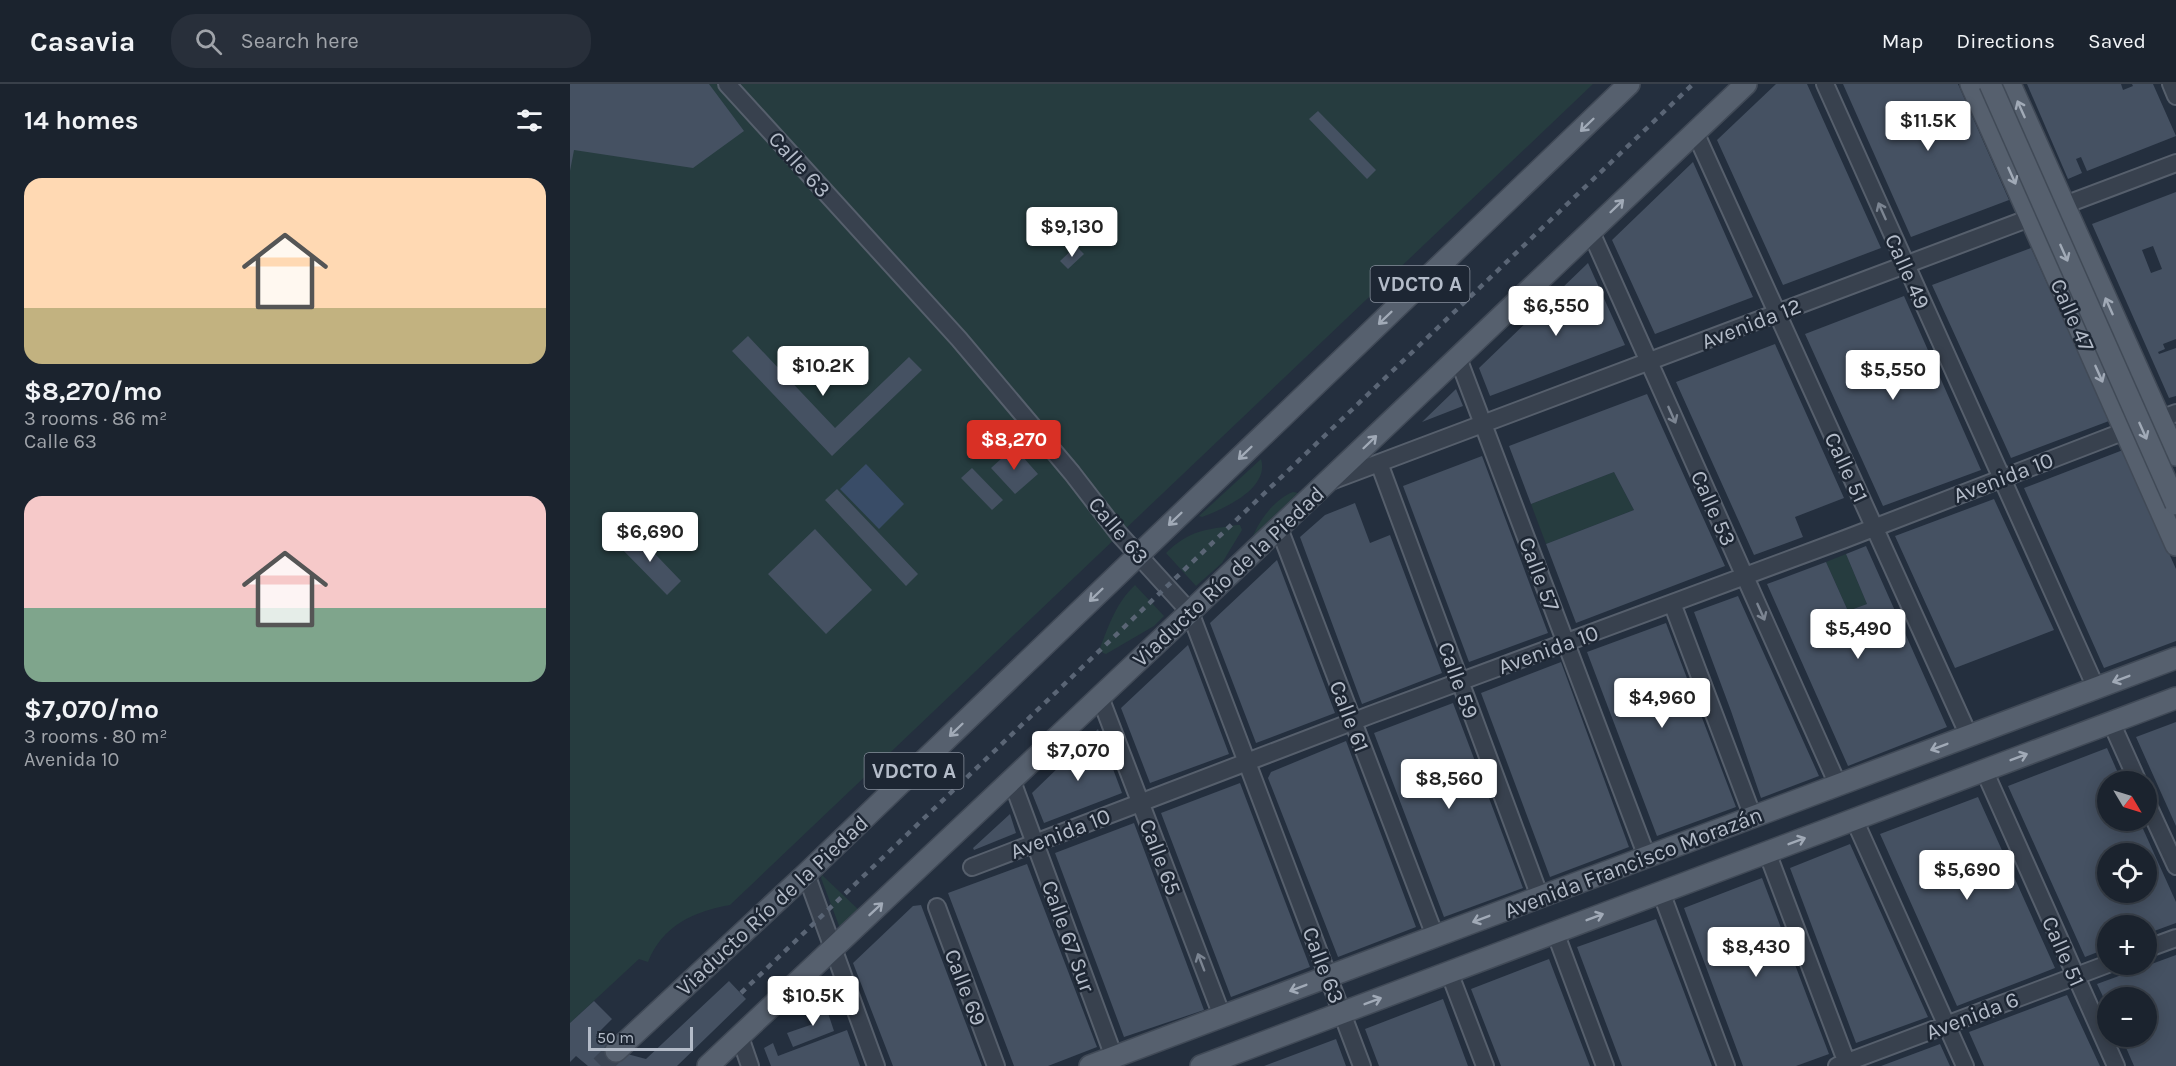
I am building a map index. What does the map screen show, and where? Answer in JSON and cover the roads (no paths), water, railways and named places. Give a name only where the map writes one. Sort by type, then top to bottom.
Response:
[{"type":"main road","name":"Viaducto Río de la Piedad","points":[[616,1051],[806,874],[1629,84]]},
{"type":"main road","name":"Viaducto Río de la Piedad","points":[[708,1066],[1327,483],[1746,84]]},
{"type":"main road","name":"Calle 47","points":[[1971,84],[2176,545]]},
{"type":"main road","points":[[1990,84],[2176,504]]},
{"type":"main road","name":"Calle 47","points":[[2010,84],[2064,206],[2168,416],[2176,455]]},
{"type":"main road","name":"Avenida Francisco Morazán","points":[[1090,1066],[2176,658]]},
{"type":"main road","name":"Avenida Francisco Morazán","points":[[1201,1066],[1237,1060],[1342,1013],[2176,698]]},
{"type":"street","name":"Calle 63","points":[[727,84],[966,346],[1072,473],[1119,534],[1190,612],[1362,1066]]},
{"type":"street","name":"Calle 49","points":[[1825,84],[2096,688]]},
{"type":"street","points":[[2171,84],[2176,96]]},
{"type":"street","name":"Calle 51","points":[[1695,132],[1969,736]]},
{"type":"street","name":"Avenida 12","points":[[1327,483],[2176,163]]},
{"type":"street","name":"Calle 53","points":[[1590,232],[1838,785]]},
{"type":"street","name":"Calle 57","points":[[1458,358],[1647,857]]},
{"type":"street","name":"Avenida 10","points":[[972,867],[1845,539],[2125,430]]},
{"type":"street","name":"Calle 59","points":[[1379,463],[1540,897]]},
{"type":"street","name":"Calle 61","points":[[1279,528],[1435,936]]},
{"type":"street","points":[[1672,603],[1754,817]]},
{"type":"street","name":"Calle 65","points":[[1100,697],[1222,1017]]},
{"type":"street","points":[[2111,722],[2133,771]]},
{"type":"street","name":"Calle 51","points":[[1984,770],[2116,1066]]},
{"type":"street","name":"Calle 67 Sur","points":[[1012,781],[1114,1057]]},
{"type":"street","points":[[1854,819],[1965,1066]]},
{"type":"street","points":[[2157,825],[2176,866]]},
{"type":"street","points":[[1767,852],[1844,1065]]},
{"type":"street","points":[[806,874],[876,1066]]},
{"type":"street","points":[[1661,892],[1726,1066]]},
{"type":"street","name":"Calle 69","points":[[937,907],[996,1066]]},
{"type":"street","points":[[1555,932],[1605,1066]]},
{"type":"street","points":[[2157,946],[2176,938]]},
{"type":"street","name":"Avenida 6","points":[[1844,1065],[2097,968]]},
{"type":"street","points":[[1449,972],[1485,1066]]},
{"type":"street","points":[[740,1037],[750,1066]]},
{"type":"water","points":[[866,464],[904,504],[879,529],[840,489]]},
{"type":"tunnel","points":[[601,1066],[616,1051]]},
{"type":"railway","points":[[741,993],[1693,84]]}]
